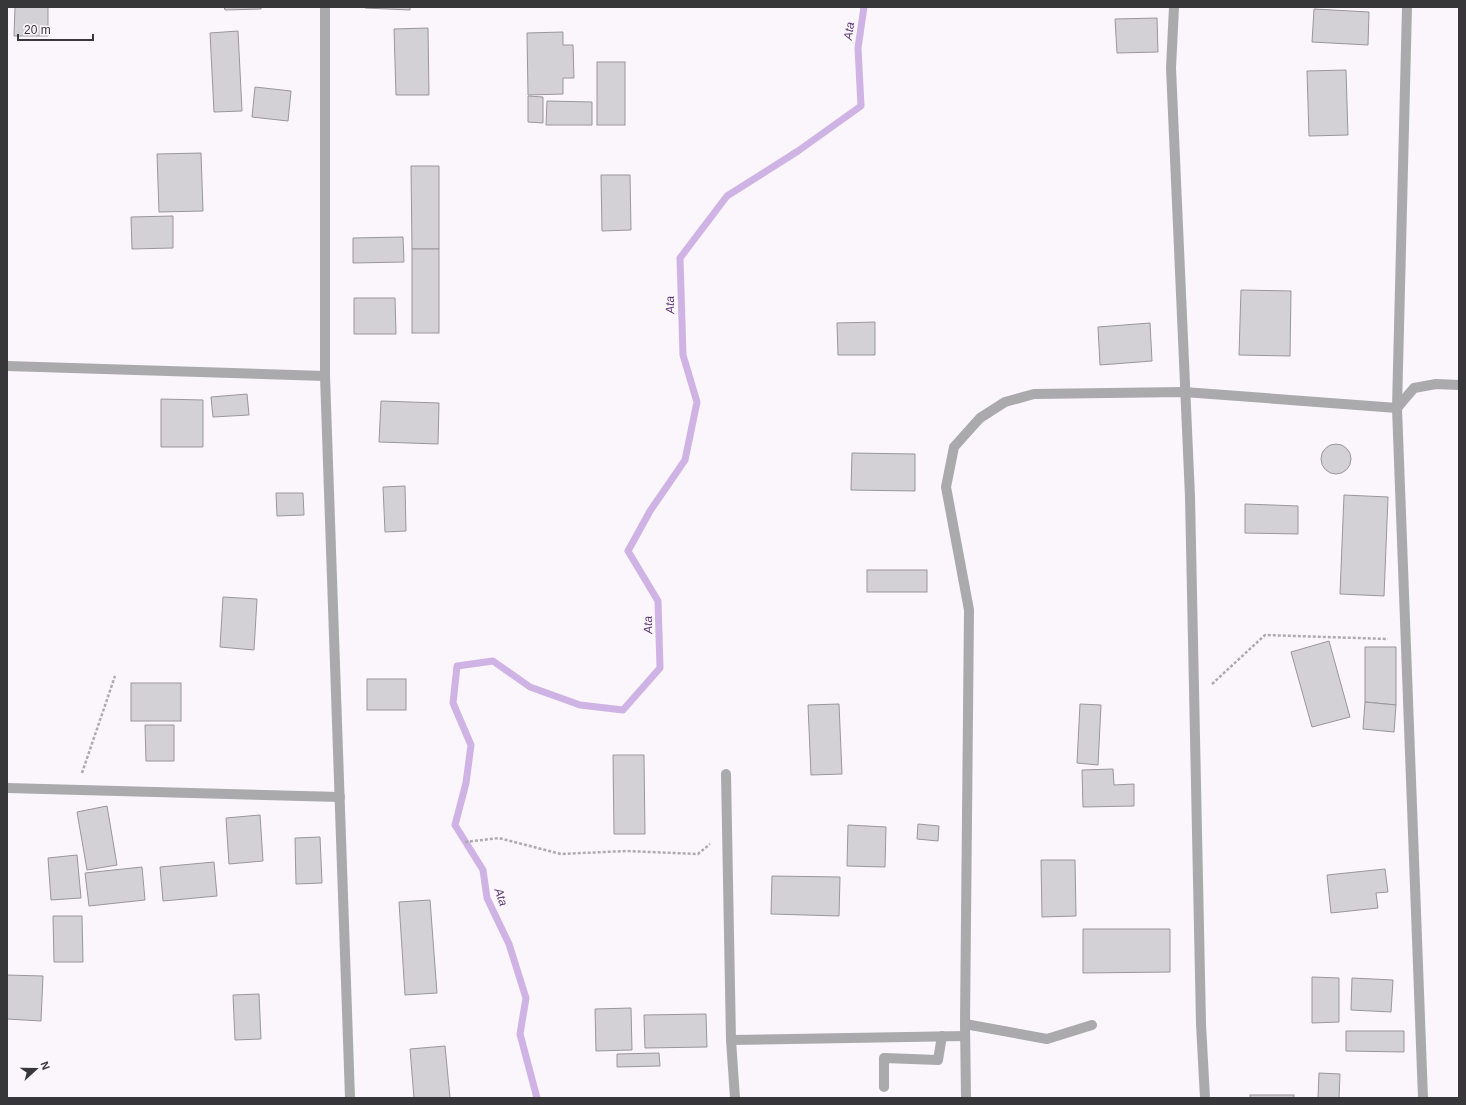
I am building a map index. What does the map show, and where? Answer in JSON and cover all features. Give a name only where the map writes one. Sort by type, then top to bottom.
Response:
[{"type":"street","points":[[325,7],[325,376],[350,1098]]},
{"type":"street","points":[[1174,7],[1171,68],[1184,392],[1190,498],[1201,1024],[1204,1098]]},
{"type":"street","points":[[1407,7],[1397,408],[1422,1098]]},
{"type":"street","points":[[7,366],[325,376]]},
{"type":"street","points":[[1397,408],[1414,388],[1436,384],[1459,385]]},
{"type":"street","points":[[966,1098],[965,1024],[969,610],[946,487],[954,447],[980,418],[1005,402],[1034,394],[1184,392],[1397,408]]},
{"type":"street","points":[[726,774],[731,1040],[735,1098]]},
{"type":"street","points":[[7,788],[340,797]]},
{"type":"street","points":[[965,1024],[1047,1039],[1092,1025]]},
{"type":"street","points":[[884,1087],[884,1058],[938,1060],[942,1036]]},
{"type":"street","points":[[731,1040],[965,1036]]},
{"type":"path","points":[[1194,700],[1265,635],[1406,639]]},
{"type":"path","points":[[76,790],[115,676]]},
{"type":"path","points":[[465,842],[498,838],[561,854],[626,851],[698,854],[727,829]]},
{"type":"building","points":[[15,7],[48,7],[48,36],[14,36]]},
{"type":"building","points":[[224,7],[261,7],[261,9],[225,10]]},
{"type":"building","points":[[410,7],[410,10],[365,8]]},
{"type":"building","points":[[1314,9],[1369,12],[1368,45],[1312,42]]},
{"type":"building","points":[[1157,18],[1158,52],[1117,53],[1115,19]]},
{"type":"building","points":[[428,28],[429,95],[396,95],[394,29]]},
{"type":"building","points":[[238,31],[242,111],[214,112],[210,33]]},
{"type":"building","points":[[563,32],[563,45],[573,45],[574,78],[563,78],[563,94],[528,95],[527,33]]},
{"type":"building","points":[[597,62],[625,62],[625,125],[597,125]]},
{"type":"building","points":[[1346,70],[1348,135],[1309,136],[1307,71]]},
{"type":"building","points":[[255,87],[291,91],[288,121],[252,117]]},
{"type":"building","points":[[528,96],[543,97],[543,123],[528,122]]},
{"type":"building","points":[[547,101],[592,102],[592,125],[546,125]]},
{"type":"building","points":[[201,153],[203,211],[159,212],[157,154]]},
{"type":"building","points":[[411,166],[439,166],[439,249],[412,249]]},
{"type":"building","points":[[601,175],[630,175],[631,230],[602,231]]},
{"type":"building","points":[[173,216],[173,248],[132,249],[131,217]]},
{"type":"building","points":[[403,237],[404,262],[353,263],[353,238]]},
{"type":"building","points":[[412,249],[439,249],[439,333],[412,333]]},
{"type":"building","points":[[1241,290],[1291,291],[1290,356],[1239,355]]},
{"type":"building","points":[[354,298],[395,298],[396,334],[354,334]]},
{"type":"building","points":[[875,322],[875,355],[838,355],[837,323]]},
{"type":"building","points":[[1150,323],[1152,361],[1100,365],[1098,327]]},
{"type":"building","points":[[247,394],[249,415],[213,417],[211,397]]},
{"type":"building","points":[[161,399],[203,400],[203,447],[161,447]]},
{"type":"building","points":[[381,401],[439,403],[438,444],[379,442]]},
{"type":"building","points":[[1336,444],[1347,448],[1351,459],[1347,470],[1336,474],[1325,470],[1321,459],[1325,448]]},
{"type":"building","points":[[852,453],[915,454],[915,491],[851,490]]},
{"type":"building","points":[[405,486],[406,531],[385,532],[383,487]]},
{"type":"building","points":[[276,493],[303,493],[304,515],[277,516]]},
{"type":"building","points":[[1344,495],[1388,497],[1384,596],[1340,594]]},
{"type":"building","points":[[1245,504],[1298,506],[1298,534],[1245,533]]},
{"type":"building","points":[[867,570],[927,570],[927,592],[867,592]]},
{"type":"building","points":[[223,597],[257,599],[254,650],[220,647]]},
{"type":"building","points":[[1329,641],[1350,717],[1312,727],[1291,652]]},
{"type":"building","points":[[1365,647],[1396,647],[1396,705],[1365,702]]},
{"type":"building","points":[[367,679],[406,679],[406,710],[367,710]]},
{"type":"building","points":[[131,683],[181,683],[181,721],[131,721]]},
{"type":"building","points":[[1365,702],[1396,705],[1394,732],[1363,729]]},
{"type":"building","points":[[839,704],[842,774],[811,775],[808,705]]},
{"type":"building","points":[[1080,704],[1101,705],[1098,765],[1077,763]]},
{"type":"building","points":[[145,725],[174,725],[174,761],[146,761]]},
{"type":"building","points":[[613,755],[644,755],[645,834],[614,834]]},
{"type":"building","points":[[1113,769],[1114,785],[1134,784],[1134,806],[1083,807],[1082,770]]},
{"type":"building","points":[[107,806],[117,865],[87,870],[77,812]]},
{"type":"building","points":[[260,815],[263,861],[229,864],[226,818]]},
{"type":"building","points":[[918,824],[939,826],[938,841],[917,839]]},
{"type":"building","points":[[848,825],[886,827],[885,867],[847,866]]},
{"type":"building","points":[[320,837],[322,883],[296,884],[295,838]]},
{"type":"building","points":[[77,855],[81,898],[51,900],[48,858]]},
{"type":"building","points":[[1041,860],[1075,860],[1076,916],[1042,917]]},
{"type":"building","points":[[214,862],[217,896],[163,901],[160,867]]},
{"type":"building","points":[[142,867],[145,900],[89,906],[85,873]]},
{"type":"building","points":[[1385,869],[1388,892],[1376,893],[1378,908],[1331,913],[1327,875]]},
{"type":"building","points":[[772,876],[840,877],[839,916],[771,914]]},
{"type":"building","points":[[430,900],[437,993],[405,995],[399,902]]},
{"type":"building","points":[[53,916],[82,916],[83,962],[54,962]]},
{"type":"building","points":[[1083,929],[1170,929],[1170,972],[1083,973]]},
{"type":"building","points":[[7,975],[43,976],[41,1021],[7,1019]]},
{"type":"building","points":[[1312,977],[1339,978],[1339,1022],[1312,1023]]},
{"type":"building","points":[[1352,978],[1393,980],[1391,1012],[1351,1010]]},
{"type":"building","points":[[259,994],[261,1039],[235,1040],[233,995]]},
{"type":"building","points":[[631,1008],[632,1050],[596,1051],[595,1009]]},
{"type":"building","points":[[706,1014],[707,1047],[645,1048],[644,1015]]},
{"type":"building","points":[[1346,1031],[1404,1031],[1404,1052],[1346,1051]]},
{"type":"building","points":[[445,1046],[450,1098],[414,1098],[410,1049]]},
{"type":"building","points":[[659,1053],[660,1066],[617,1067],[617,1054]]},
{"type":"building","points":[[1319,1073],[1340,1074],[1339,1098],[1318,1098]]},
{"type":"building","points":[[1250,1095],[1294,1095],[1294,1098],[1250,1098]]},
{"type":"waterway","name":"Ata","points":[[537,1098],[520,1034],[526,998],[509,944],[487,898],[483,870],[455,825],[466,783],[471,745],[453,703],[457,666],[493,661],[530,687],[580,705],[623,710],[660,668],[658,601],[628,551],[650,511],[685,460],[697,402],[683,355],[680,258],[727,196],[798,151],[861,106],[858,48],[864,7]]}]
